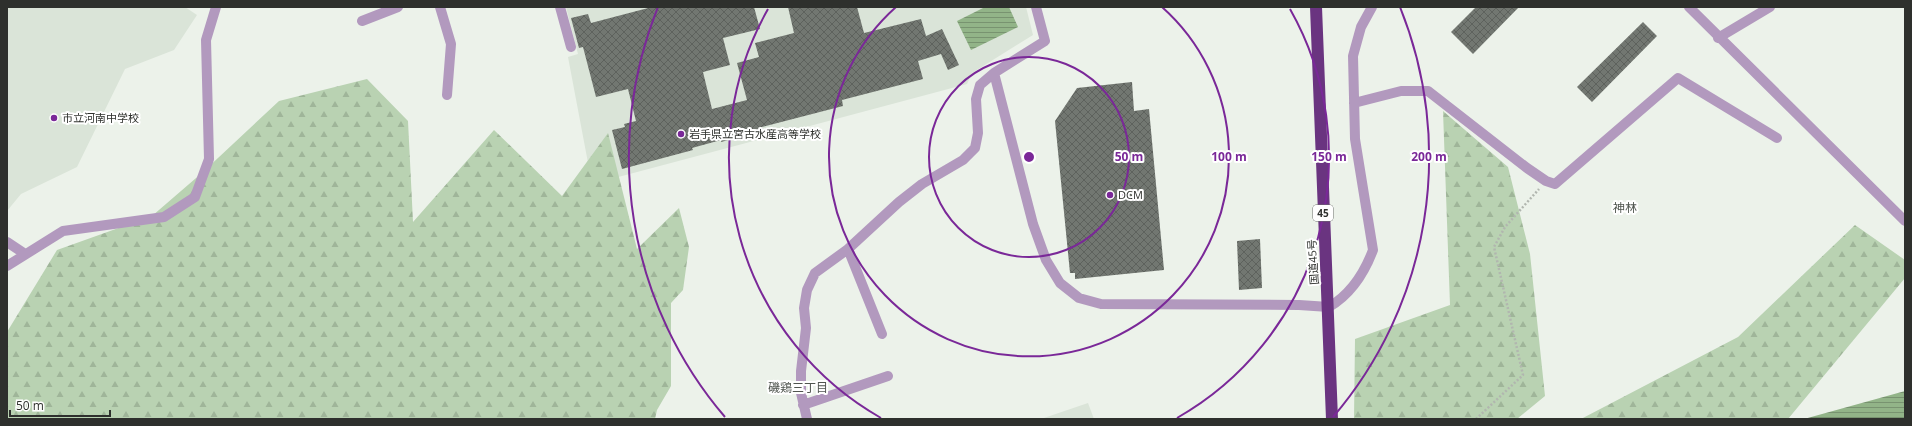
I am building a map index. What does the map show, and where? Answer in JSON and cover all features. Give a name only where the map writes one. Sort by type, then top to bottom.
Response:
[{"type":"highway","name":"国道45号","points":[[1316,7],[1323,216],[1329,307],[1332,419]]},
{"type":"street","points":[[7,266],[63,231],[164,217],[195,197],[209,159],[206,40],[216,7]]},
{"type":"street","points":[[362,20],[398,7]]},
{"type":"street","points":[[440,7],[451,44],[447,95]]},
{"type":"street","points":[[560,7],[571,46]]},
{"type":"street","points":[[807,419],[801,393],[801,371],[806,328],[804,308],[807,290],[815,274],[848,249],[899,202],[922,184],[963,160],[975,148],[978,133],[976,99],[980,84],[994,73],[1045,41],[1036,7]]},
{"type":"street","points":[[994,73],[1034,224],[1046,260],[1060,282],[1079,298],[1101,304],[1122,306],[1299,305],[1329,307],[1348,292],[1360,279],[1367,268],[1373,250],[1355,139],[1353,56],[1361,27],[1372,7]]},
{"type":"street","points":[[1689,7],[1718,38],[1905,221]]},
{"type":"street","points":[[1718,38],[1770,7]]},
{"type":"street","points":[[1354,103],[1401,91],[1428,91],[1546,181],[1555,184],[1678,78],[1777,138]]},
{"type":"street","points":[[7,242],[25,254]]},
{"type":"street","points":[[848,249],[882,334]]},
{"type":"street","points":[[803,405],[888,376]]},
{"type":"path","points":[[1476,419],[1523,375],[1494,247],[1505,227],[1546,181]]},
{"type":"shaded area","name":"市立河南中学校","points":[[7,7],[185,7],[197,15],[174,50],[125,69],[77,167],[21,194],[7,211]]},
{"type":"shaded area","name":"岩手県立宮古水産高等学校","points":[[566,7],[1026,7],[1033,35],[972,73],[967,84],[592,184],[568,57],[578,54]]},
{"type":"shaded area","points":[[985,7],[1009,7],[1018,27],[971,50],[957,21]]},
{"type":"shaded area","points":[[1905,391],[1905,419],[1804,419]]},
{"type":"shaded area","points":[[1088,403],[1094,419],[1041,419]]},
{"type":"green space","points":[[367,79],[408,121],[413,222],[494,130],[562,196],[608,133],[637,249],[679,208],[689,247],[683,290],[671,303],[671,386],[657,410],[655,419],[7,419],[7,332],[57,250],[152,216],[203,172],[279,101]]},
{"type":"green space","points":[[1443,111],[1508,167],[1530,254],[1545,396],[1517,419],[1354,419],[1355,339],[1450,305]]},
{"type":"green space","points":[[1855,225],[1905,260],[1905,278],[1788,419],[1581,419],[1738,337]]},
{"type":"building","name":"岩手県立宮古水産高等学校","points":[[652,7],[754,7],[760,29],[723,38],[730,65],[703,72],[712,109],[747,100],[737,63],[759,57],[755,43],[794,33],[788,7],[857,7],[864,33],[921,19],[926,36],[942,29],[959,65],[948,70],[941,54],[918,61],[923,79],[842,100],[843,106],[762,127],[763,131],[721,142],[721,140],[692,148],[693,150],[622,169],[612,130],[625,127],[624,124],[636,121],[628,89],[596,97],[583,47],[579,48],[571,18],[588,14],[591,23]]},
{"type":"building","points":[[1476,7],[1519,7],[1473,54],[1451,32]]},
{"type":"building","points":[[1643,22],[1657,36],[1592,102],[1577,87]]},
{"type":"building","name":"DCM","points":[[1132,82],[1134,111],[1149,109],[1164,270],[1075,279],[1075,273],[1070,273],[1055,121],[1077,88]]},
{"type":"building","points":[[1260,239],[1262,288],[1239,290],[1237,241]]},
{"type":"place","name":"市立河南中学校","points":[[54,118]]},
{"type":"place","name":"岩手県立宮古水産高等学校","points":[[681,134]]},
{"type":"place","name":"DCM","points":[[1110,195]]},
{"type":"district","name":"神林","points":[[1625,208]]},
{"type":"district","name":"磯鶏三丁目","points":[[798,388]]}]
